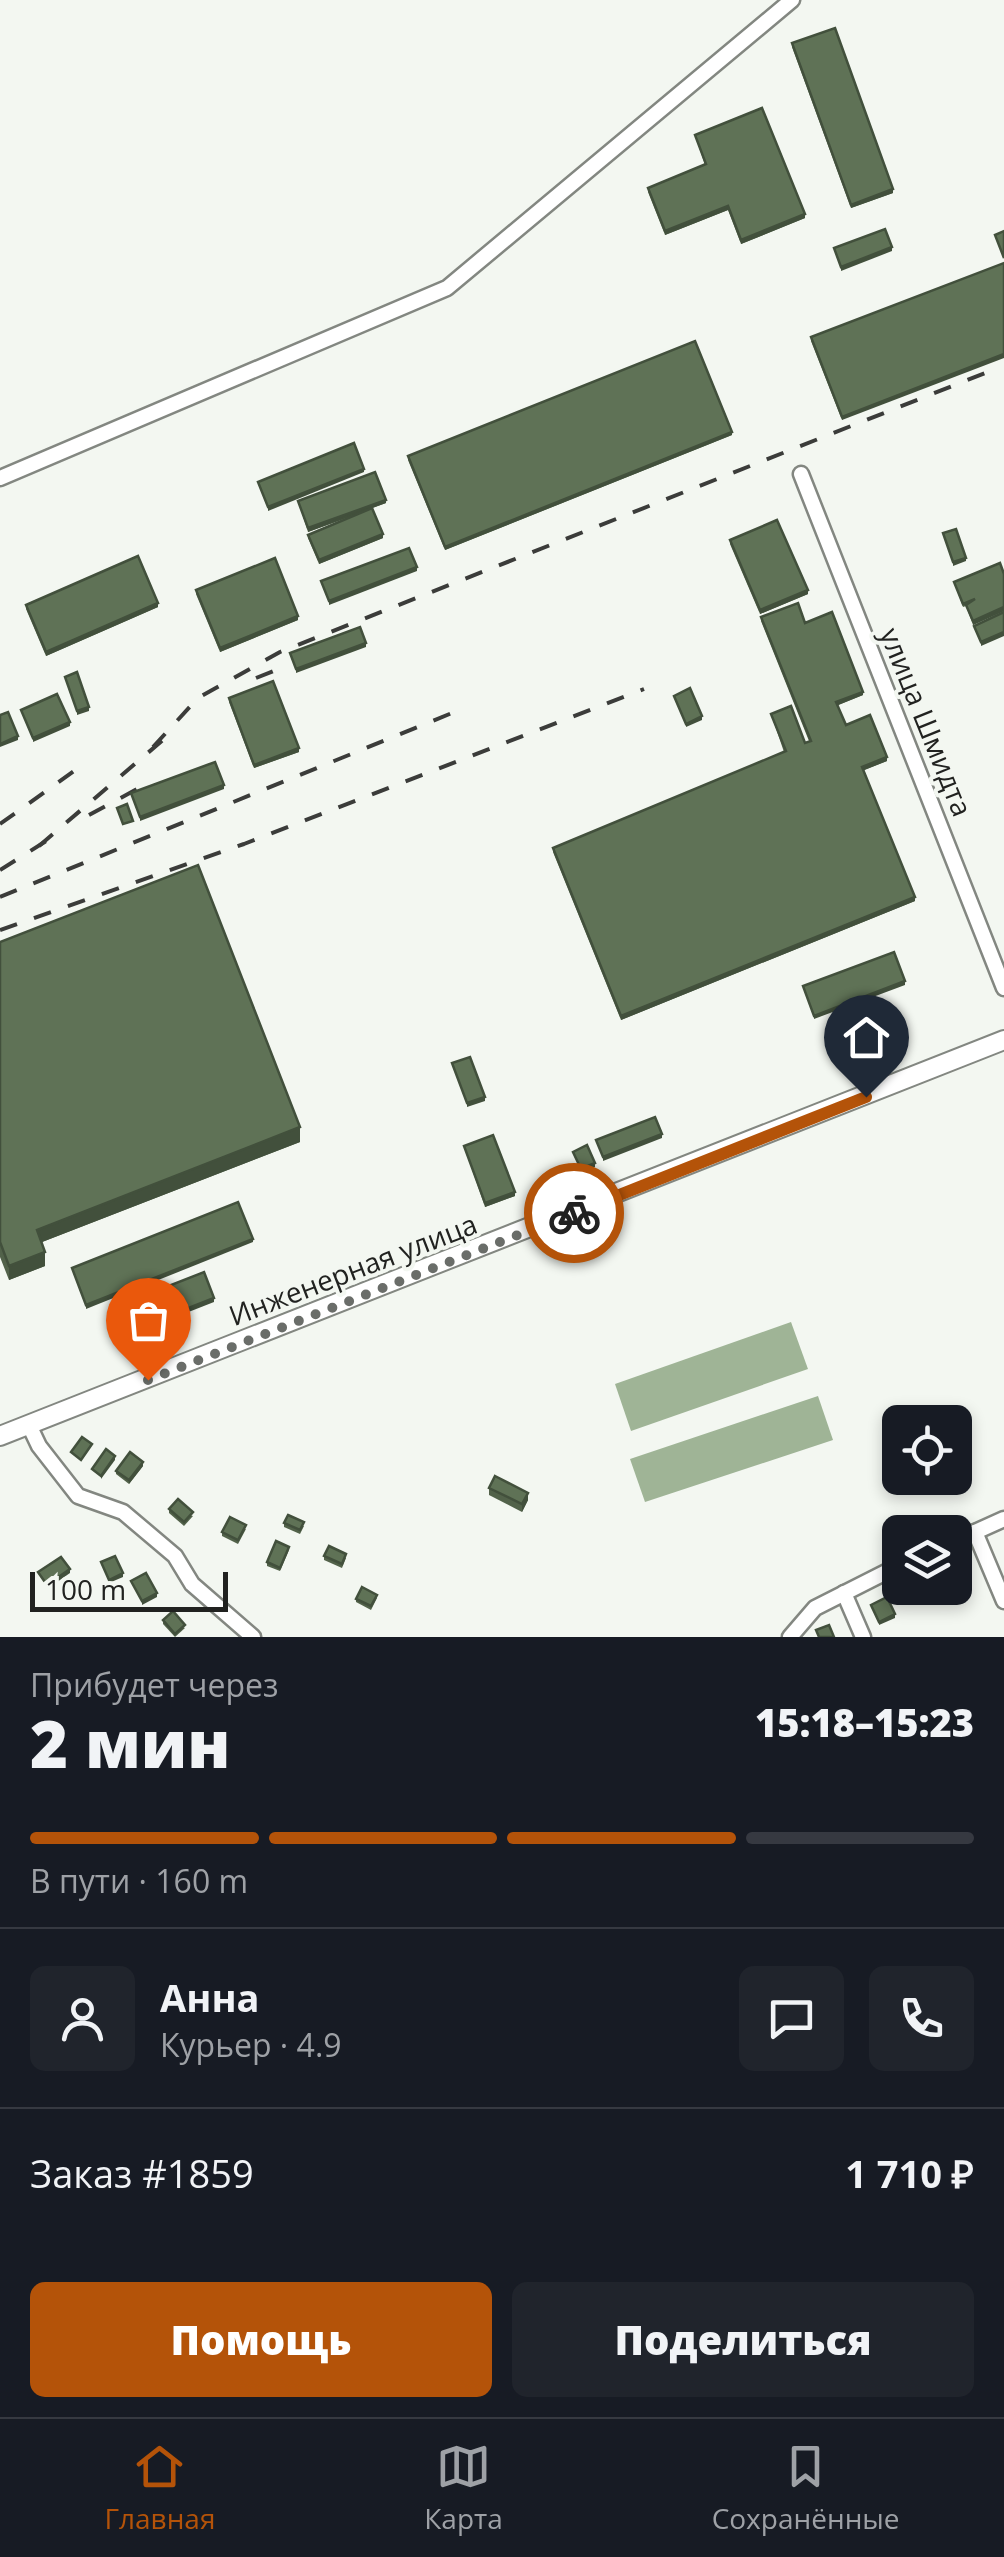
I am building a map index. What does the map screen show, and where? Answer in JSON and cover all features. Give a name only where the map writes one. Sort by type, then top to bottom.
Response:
[{"type":"street","points":[[0,478],[448,288],[792,0]]},
{"type":"street","name":"улица Шмидта","points":[[801,474],[1004,988]]},
{"type":"street","name":"Инженерная улица","points":[[0,1436],[1004,1040]]},
{"type":"street","points":[[29,1425],[39,1446],[78,1496],[123,1512],[175,1556],[192,1584],[253,1637]]},
{"type":"street","points":[[972,1533],[1004,1520]]},
{"type":"street","points":[[975,1532],[1004,1602]]},
{"type":"street","points":[[790,1637],[815,1608],[882,1574]]},
{"type":"street","points":[[844,1592],[864,1637]]},
{"type":"shaded area","points":[[791,1322],[808,1369],[631,1431],[615,1384]]},
{"type":"shaded area","points":[[818,1396],[833,1440],[645,1502],[630,1459]]},
{"type":"building","points":[[835,28],[893,189],[851,205],[792,43]]},
{"type":"building","points":[[762,108],[805,214],[741,240],[728,206],[665,231],[648,188],[706,164],[695,135]]},
{"type":"building","points":[[885,229],[892,247],[841,267],[834,248]]},
{"type":"building","points":[[1004,231],[1004,258],[995,235]]},
{"type":"building","points":[[1004,263],[1004,354],[842,417],[811,337]]},
{"type":"building","points":[[695,341],[732,432],[445,547],[408,456]]},
{"type":"building","points":[[354,443],[364,469],[268,507],[258,482]]},
{"type":"building","points":[[375,472],[386,500],[308,528],[298,501]]},
{"type":"building","points":[[372,508],[383,534],[319,560],[308,535]]},
{"type":"building","points":[[777,520],[808,590],[760,610],[730,540]]},
{"type":"building","points":[[956,529],[966,558],[953,562],[943,533]]},
{"type":"building","points":[[409,548],[417,567],[329,601],[321,581]]},
{"type":"building","points":[[138,556],[158,603],[46,652],[26,605]]},
{"type":"building","points":[[275,558],[298,616],[220,648],[196,590]]},
{"type":"building","points":[[1000,563],[1004,607],[973,621],[966,605],[975,599],[963,604],[954,582]]},
{"type":"building","points":[[798,603],[805,623],[832,612],[863,692],[836,702],[846,725],[870,715],[887,757],[862,767],[915,897],[621,1016],[553,848],[786,751],[771,714],[791,706],[805,743],[811,741],[761,617]]},
{"type":"building","points":[[1004,612],[1004,632],[981,642],[974,626]]},
{"type":"building","points":[[360,627],[366,643],[296,669],[290,653]]},
{"type":"building","points":[[77,672],[89,707],[77,711],[65,677]]},
{"type":"building","points":[[273,681],[299,748],[254,765],[229,698]]},
{"type":"building","points":[[690,688],[702,716],[686,724],[674,696]]},
{"type":"building","points":[[57,694],[70,722],[33,738],[21,710]]},
{"type":"building","points":[[8,712],[18,736],[0,744],[0,715]]},
{"type":"building","points":[[215,762],[224,785],[140,817],[131,793]]},
{"type":"building","points":[[127,804],[133,821],[123,824],[117,808]]},
{"type":"building","points":[[198,865],[300,1127],[37,1230],[45,1252],[9,1266],[0,1242],[0,942]]},
{"type":"building","points":[[894,952],[905,981],[814,1016],[803,986]]},
{"type":"building","points":[[470,1057],[485,1097],[467,1103],[452,1063]]},
{"type":"building","points":[[655,1117],[662,1134],[603,1157],[596,1140]]},
{"type":"building","points":[[493,1135],[515,1192],[485,1203],[464,1146]]},
{"type":"building","points":[[587,1145],[595,1163],[581,1169],[573,1152]]},
{"type":"building","points":[[238,1202],[253,1239],[86,1305],[72,1268]]},
{"type":"building","points":[[204,1272],[214,1298],[153,1322],[143,1296]]},
{"type":"building","points":[[82,1437],[92,1444],[81,1460],[71,1452]]},
{"type":"building","points":[[106,1449],[115,1456],[101,1476],[92,1469]]},
{"type":"building","points":[[130,1452],[143,1462],[129,1480],[116,1471]]},
{"type":"building","points":[[495,1476],[528,1493],[522,1504],[489,1488]]},
{"type":"building","points":[[178,1499],[193,1512],[184,1522],[169,1509]]},
{"type":"building","points":[[288,1515],[304,1522],[300,1530],[284,1523]]},
{"type":"building","points":[[230,1517],[246,1525],[238,1540],[222,1532]]},
{"type":"building","points":[[276,1541],[289,1547],[280,1568],[267,1562]]},
{"type":"building","points":[[329,1546],[346,1554],[342,1564],[324,1556]]},
{"type":"building","points":[[115,1556],[123,1573],[109,1580],[101,1562]]},
{"type":"building","points":[[61,1557],[70,1569],[47,1585],[38,1572]]},
{"type":"building","points":[[146,1573],[157,1593],[142,1601],[131,1581]]},
{"type":"building","points":[[362,1587],[377,1595],[371,1606],[356,1599]]},
{"type":"building","points":[[882,1600],[882,1605],[891,1605],[895,1614],[879,1622],[871,1605]]},
{"type":"building","points":[[173,1611],[185,1625],[175,1634],[163,1620]]},
{"type":"building","points":[[829,1625],[834,1637],[819,1637],[816,1630]]},
{"type":"railway","points":[[153,747],[198,698],[280,652],[985,373]]},
{"type":"railway","points":[[256,678],[289,665]]},
{"type":"railway","points":[[0,930],[244,844],[644,689]]},
{"type":"railway","points":[[0,897],[452,713]]},
{"type":"railway","points":[[39,846],[164,739]]},
{"type":"railway","points":[[0,824],[78,768]]},
{"type":"railway","points":[[89,815],[152,781]]},
{"type":"railway","points":[[0,870],[51,838]]},
{"type":"way so far","points":[[148,1380],[574,1213]]},
{"type":"route","points":[[574,1213],[866,1097]]}]
